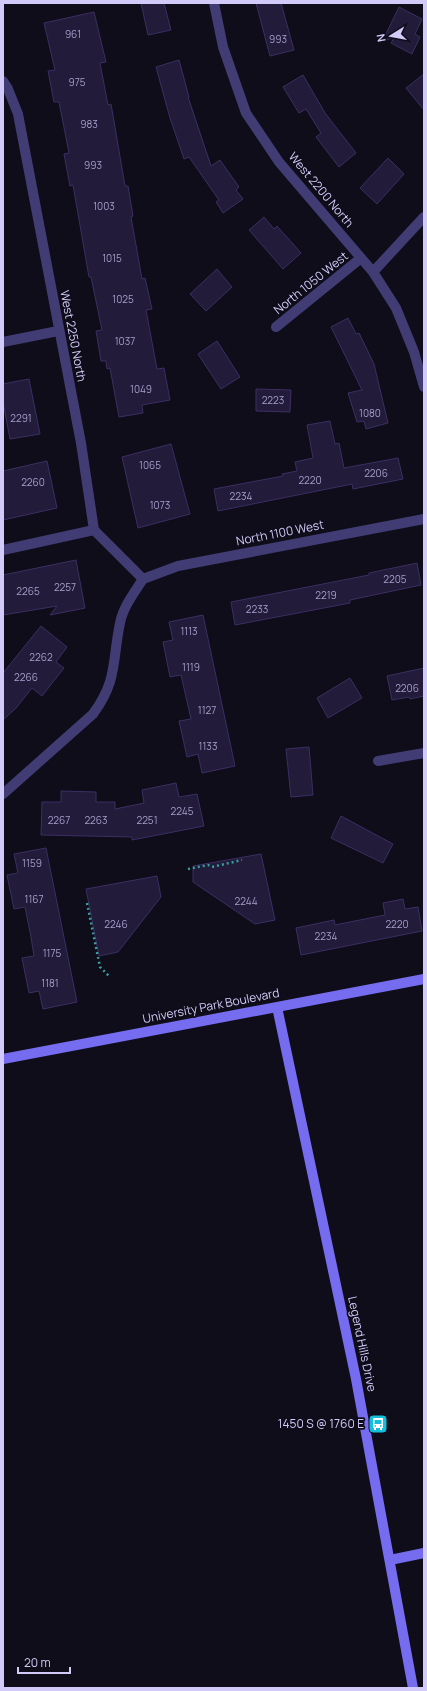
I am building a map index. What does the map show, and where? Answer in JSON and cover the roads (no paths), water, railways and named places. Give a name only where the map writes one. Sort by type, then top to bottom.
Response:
[{"type":"street","name":"West 2200 North","points":[[214,3],[223,47],[246,113],[279,162],[373,272],[396,308],[414,352],[424,387]]},
{"type":"street","name":"West 2250 North","points":[[3,81],[8,89],[18,114],[80,443],[94,530]]},
{"type":"street","points":[[373,272],[424,217]]},
{"type":"street","name":"North 1050 West","points":[[276,327],[361,258]]},
{"type":"street","points":[[3,342],[58,331]]},
{"type":"street","name":"North 1100 West","points":[[143,579],[178,566],[424,519]]},
{"type":"street","points":[[3,550],[94,530],[143,579],[129,600],[120,622],[115,664],[110,685],[102,702],[93,714],[3,794]]},
{"type":"street","points":[[378,761],[424,752]]},
{"type":"street","name":"University Park Boulevard","points":[[3,1059],[424,979]]},
{"type":"street","name":"Legend Hills Drive","points":[[277,1007],[356,1379],[413,1688]]},
{"type":"street","points":[[390,1560],[424,1553]]},
{"type":"place","name":"1450 S @ 1760 E","points":[[378,1424]]}]
